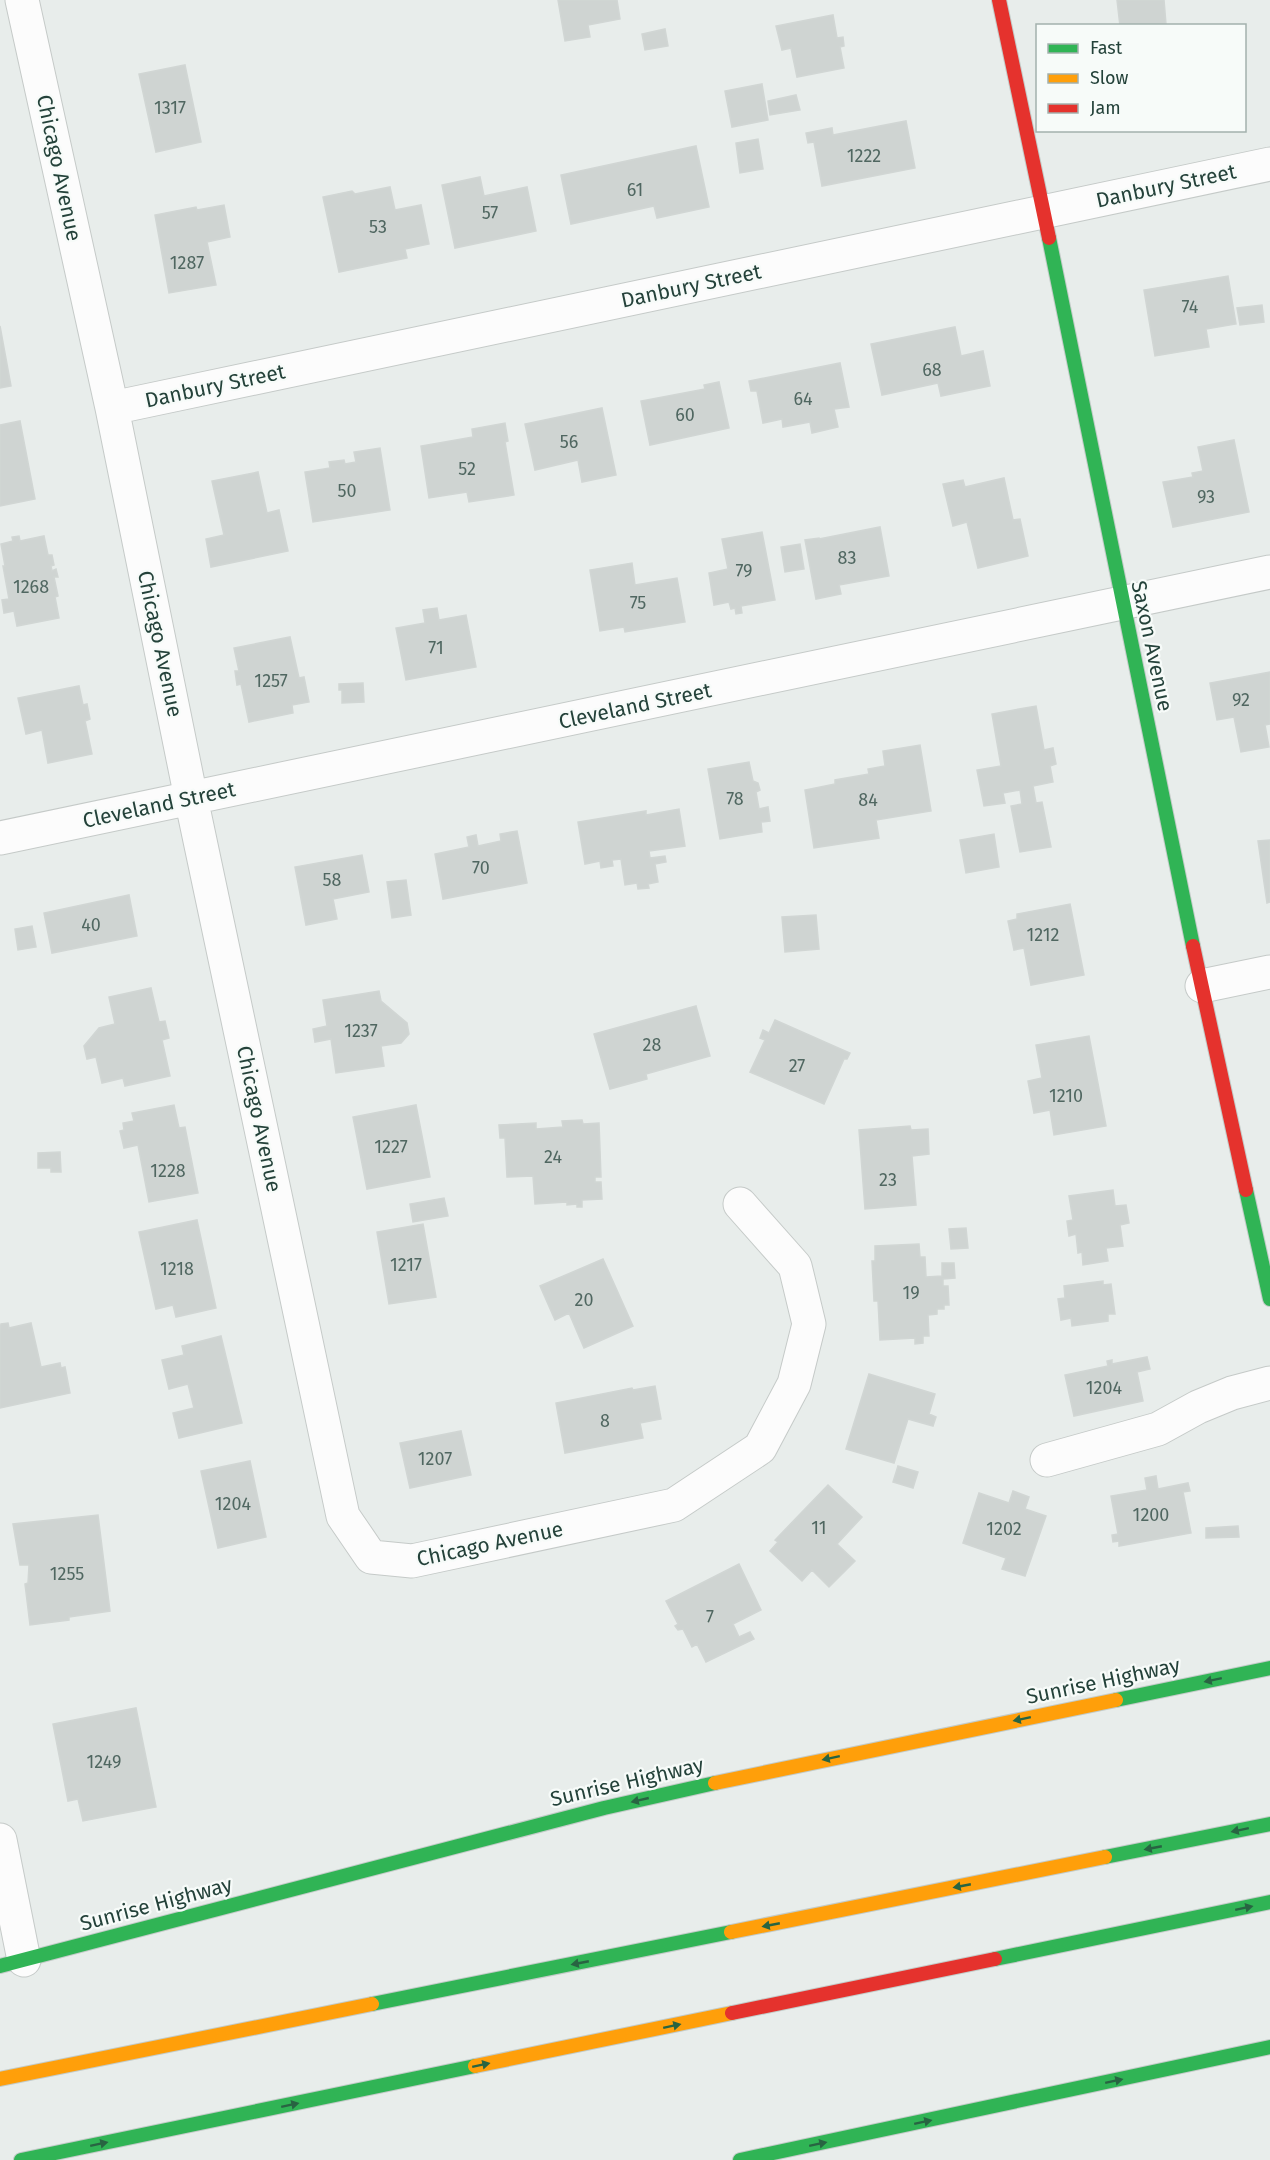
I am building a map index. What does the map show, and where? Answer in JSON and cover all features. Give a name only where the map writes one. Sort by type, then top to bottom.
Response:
[{"type":"main road","name":"Saxon Avenue","points":[[999,0],[1045,212],[1122,604],[1270,1299]]},
{"type":"main road","name":"Sunrise Highway","points":[[12,1963],[604,1808],[777,1769],[1270,1668]]},
{"type":"main road","points":[[0,2079],[1270,1824]]},
{"type":"main road","points":[[21,2160],[1270,1902]]},
{"type":"main road","points":[[740,2160],[1270,2047]]},
{"type":"street","name":"Chicago Avenue","points":[[22,0],[112,408],[191,798],[343,1516],[371,1557],[412,1561],[674,1504],[760,1448],[794,1384],[809,1324],[795,1266],[740,1204]]},
{"type":"street","name":"Danbury Street","points":[[112,408],[1270,164]]},
{"type":"street","name":"Cleveland Street","points":[[0,838],[1270,572]]},
{"type":"street","points":[[1202,986],[1270,972]]},
{"type":"street","points":[[1047,1460],[1158,1430],[1198,1407],[1232,1393],[1270,1383]]},
{"type":"street","points":[[0,1840],[12,1963]]},
{"type":"building","points":[[558,0],[617,0],[620,19],[588,25],[590,37],[565,41]]},
{"type":"building","points":[[1117,0],[1164,0],[1166,24],[1120,24]]},
{"type":"building","points":[[833,15],[837,38],[843,37],[844,46],[840,47],[844,68],[797,77],[791,48],[782,50],[776,26]]},
{"type":"building","points":[[665,29],[668,46],[645,50],[642,34]]},
{"type":"building","points":[[185,65],[201,142],[156,152],[139,74]]},
{"type":"building","points":[[762,84],[768,120],[732,127],[725,91]]},
{"type":"building","points":[[796,95],[800,110],[770,115],[768,101]]},
{"type":"building","points":[[906,121],[915,168],[822,186],[814,142],[808,143],[806,133],[832,128],[833,135]]},
{"type":"building","points":[[758,139],[763,169],[740,173],[736,143]]},
{"type":"building","points":[[696,146],[709,207],[657,218],[654,206],[571,224],[561,175]]},
{"type":"building","points":[[480,177],[484,196],[527,187],[536,231],[455,248],[442,185]]},
{"type":"building","points":[[390,187],[395,210],[421,205],[429,244],[405,249],[407,258],[339,272],[323,197]]},
{"type":"building","points":[[224,205],[230,237],[207,242],[216,285],[169,293],[155,215],[196,207],[197,210]]},
{"type":"building","points":[[1228,276],[1236,324],[1206,329],[1209,347],[1155,356],[1144,290]]},
{"type":"building","points":[[1262,305],[1264,322],[1240,325],[1237,308]]},
{"type":"building","points":[[0,326],[11,386],[0,388]]},
{"type":"building","points":[[955,327],[961,356],[983,351],[990,386],[941,396],[938,383],[882,395],[871,344]]},
{"type":"building","points":[[840,363],[849,407],[834,409],[838,427],[812,433],[810,422],[783,427],[782,419],[763,423],[757,391],[751,391],[749,381]]},
{"type":"building","points":[[719,382],[729,428],[650,445],[641,401],[705,389],[704,385]]},
{"type":"building","points":[[602,408],[616,475],[582,482],[578,460],[535,470],[525,424]]},
{"type":"building","points":[[20,421],[35,499],[0,506],[0,425]]},
{"type":"building","points":[[505,423],[508,441],[505,442],[514,495],[469,502],[467,492],[429,498],[421,446],[473,437],[472,429]]},
{"type":"building","points":[[1234,440],[1249,512],[1173,527],[1163,482],[1193,477],[1192,473],[1203,471],[1198,447]]},
{"type":"building","points":[[380,448],[390,510],[313,522],[305,472],[330,468],[329,462],[344,460],[345,464],[356,462],[354,452]]},
{"type":"building","points":[[258,472],[267,513],[279,510],[288,551],[211,567],[206,539],[224,535],[212,481]]},
{"type":"building","points":[[1004,478],[1013,520],[1020,519],[1028,556],[978,568],[967,522],[953,526],[943,484],[963,480],[965,487]]},
{"type":"building","points":[[880,527],[889,576],[839,585],[841,594],[816,599],[805,540]]},
{"type":"building","points":[[762,532],[775,600],[741,606],[742,613],[736,614],[735,608],[731,609],[729,602],[714,605],[709,573],[728,569],[722,539]]},
{"type":"building","points":[[19,536],[20,541],[44,536],[48,555],[52,555],[54,565],[51,566],[52,571],[56,569],[58,577],[54,577],[59,618],[17,626],[14,611],[4,613],[2,600],[9,599],[1,544],[13,541],[12,537]]},
{"type":"building","points":[[800,544],[804,569],[785,572],[781,547]]},
{"type":"building","points":[[632,563],[635,585],[677,578],[685,622],[625,632],[624,627],[600,631],[590,570]]},
{"type":"building","points":[[437,608],[439,620],[466,615],[476,667],[406,680],[396,628],[425,623],[423,610]]},
{"type":"building","points":[[290,637],[299,678],[304,677],[309,702],[292,705],[293,713],[249,722],[241,684],[237,685],[235,671],[239,671],[234,648]]},
{"type":"building","points":[[1270,672],[1270,724],[1265,725],[1269,747],[1241,752],[1234,717],[1217,720],[1210,683]]},
{"type":"building","points":[[363,683],[364,702],[342,703],[342,690],[339,690],[339,684]]},
{"type":"building","points":[[79,686],[83,705],[87,704],[90,719],[85,721],[92,754],[48,763],[42,730],[26,734],[18,698]]},
{"type":"building","points":[[1036,706],[1044,750],[1053,748],[1056,764],[1050,766],[1053,782],[1033,786],[1036,803],[1042,802],[1051,847],[1020,852],[1011,806],[1022,804],[1020,790],[1003,793],[1005,803],[984,806],[977,770],[1001,766],[992,714]]},
{"type":"building","points":[[920,745],[931,811],[876,820],[879,838],[814,848],[805,790],[835,784],[835,780],[869,774],[868,769],[885,766],[883,751]]},
{"type":"building","points":[[749,762],[753,781],[758,783],[760,790],[756,792],[759,809],[768,807],[770,821],[761,822],[762,832],[720,839],[708,769]]},
{"type":"building","points":[[679,809],[685,846],[649,851],[650,858],[665,856],[666,862],[655,864],[658,882],[648,884],[649,888],[638,889],[637,883],[625,885],[621,859],[612,860],[613,866],[601,868],[600,861],[585,864],[578,822],[646,811],[646,815]]},
{"type":"building","points":[[517,831],[527,883],[443,899],[435,854],[469,847],[467,837],[476,835],[478,846],[501,841],[500,834]]},
{"type":"building","points":[[994,834],[999,867],[966,873],[960,840]]},
{"type":"building","points":[[1270,840],[1270,902],[1267,903],[1258,841]]},
{"type":"building","points":[[362,855],[369,892],[333,899],[337,919],[306,925],[295,867]]},
{"type":"building","points":[[406,880],[411,915],[392,918],[387,882]]},
{"type":"building","points":[[129,895],[137,936],[52,953],[44,913]]},
{"type":"building","points":[[1070,904],[1084,975],[1031,985],[1024,948],[1014,950],[1008,921],[1017,919],[1017,914]]},
{"type":"building","points":[[816,915],[819,949],[785,952],[782,917]]},
{"type":"building","points":[[32,926],[36,947],[18,950],[15,929]]},
{"type":"building","points":[[151,988],[159,1022],[165,1021],[169,1038],[162,1040],[170,1076],[125,1086],[123,1078],[102,1083],[96,1057],[87,1059],[84,1046],[99,1028],[115,1024],[109,997]]},
{"type":"building","points":[[379,991],[381,1001],[407,1023],[409,1034],[401,1043],[381,1046],[384,1066],[336,1073],[331,1039],[315,1042],[313,1029],[327,1026],[323,1000]]},
{"type":"building","points":[[696,1006],[710,1056],[646,1074],[647,1079],[610,1089],[594,1034]]},
{"type":"building","points":[[775,1020],[850,1053],[847,1059],[844,1059],[824,1104],[750,1072],[765,1040],[760,1038],[763,1030],[769,1033]]},
{"type":"building","points":[[1089,1036],[1106,1126],[1054,1135],[1050,1110],[1034,1113],[1028,1081],[1042,1078],[1036,1045]]},
{"type":"building","points":[[174,1105],[179,1128],[185,1127],[198,1193],[149,1202],[138,1145],[124,1148],[120,1131],[124,1130],[123,1123],[134,1121],[132,1113]]},
{"type":"building","points":[[416,1105],[430,1177],[367,1189],[353,1117]]},
{"type":"building","points":[[582,1120],[583,1124],[599,1123],[601,1177],[595,1177],[595,1182],[601,1182],[602,1199],[582,1200],[582,1207],[577,1207],[577,1204],[567,1205],[567,1202],[535,1204],[533,1176],[507,1177],[505,1138],[500,1138],[499,1125],[536,1123],[536,1129],[563,1127],[562,1121]]},
{"type":"building","points":[[910,1126],[911,1130],[928,1129],[929,1154],[912,1156],[916,1205],[865,1209],[859,1130]]},
{"type":"building","points":[[60,1152],[61,1172],[51,1172],[51,1168],[38,1168],[38,1153]]},
{"type":"building","points":[[1113,1190],[1115,1206],[1126,1205],[1129,1223],[1120,1225],[1123,1246],[1106,1248],[1108,1261],[1083,1265],[1082,1252],[1078,1253],[1076,1234],[1069,1236],[1067,1221],[1073,1220],[1069,1196]]},
{"type":"building","points":[[444,1198],[448,1216],[413,1222],[410,1204]]},
{"type":"building","points":[[197,1220],[216,1308],[176,1317],[173,1305],[156,1309],[139,1232]]},
{"type":"building","points":[[423,1224],[436,1297],[389,1304],[377,1232]]},
{"type":"building","points":[[966,1228],[968,1248],[951,1249],[949,1229]]},
{"type":"building","points":[[919,1244],[920,1257],[925,1257],[926,1277],[942,1276],[942,1263],[954,1263],[955,1278],[943,1279],[943,1286],[948,1286],[949,1305],[944,1305],[944,1309],[937,1309],[937,1314],[928,1315],[929,1336],[923,1336],[923,1343],[915,1344],[915,1338],[880,1340],[878,1301],[874,1301],[872,1261],[875,1261],[875,1246]]},
{"type":"building","points":[[603,1259],[633,1326],[584,1348],[569,1313],[555,1320],[540,1286]]},
{"type":"building","points":[[1103,1281],[1103,1285],[1111,1284],[1115,1314],[1108,1314],[1108,1321],[1072,1326],[1071,1318],[1061,1320],[1058,1299],[1065,1298],[1064,1286]]},
{"type":"building","points":[[8,1323],[9,1328],[31,1323],[41,1367],[60,1363],[61,1368],[65,1367],[70,1393],[0,1408],[0,1329],[1,1324]]},
{"type":"building","points":[[221,1336],[242,1423],[179,1438],[173,1413],[194,1408],[188,1384],[169,1389],[162,1360],[184,1355],[182,1346]]},
{"type":"building","points":[[1147,1357],[1150,1369],[1137,1372],[1143,1401],[1074,1416],[1065,1375],[1108,1366],[1107,1361],[1112,1360],[1112,1364]]},
{"type":"building","points":[[869,1374],[935,1394],[929,1414],[936,1417],[933,1426],[908,1419],[894,1463],[846,1449]]},
{"type":"building","points":[[655,1386],[661,1419],[640,1423],[643,1438],[565,1453],[556,1403],[632,1388],[633,1390]]},
{"type":"building","points":[[461,1431],[471,1475],[410,1488],[400,1443]]},
{"type":"building","points":[[250,1461],[266,1537],[218,1548],[201,1471]]},
{"type":"building","points":[[898,1466],[918,1472],[913,1488],[893,1482]]},
{"type":"building","points":[[1156,1476],[1158,1489],[1188,1483],[1190,1491],[1183,1492],[1191,1533],[1119,1546],[1119,1541],[1113,1542],[1112,1535],[1118,1534],[1111,1496],[1147,1490],[1145,1478]]},
{"type":"building","points":[[828,1485],[862,1517],[837,1544],[855,1561],[829,1587],[812,1570],[802,1581],[770,1551],[778,1542],[775,1540]]},
{"type":"building","points":[[1013,1491],[1029,1497],[1025,1509],[1046,1516],[1025,1576],[1002,1569],[1006,1558],[963,1543],[979,1493],[1009,1503]]},
{"type":"building","points":[[98,1515],[110,1611],[30,1625],[25,1584],[28,1583],[29,1565],[20,1565],[13,1524]]},
{"type":"building","points":[[1238,1526],[1239,1537],[1206,1538],[1206,1528]]},
{"type":"building","points":[[739,1564],[761,1610],[733,1624],[739,1637],[750,1632],[754,1639],[706,1662],[697,1644],[692,1647],[683,1629],[678,1630],[675,1626],[678,1624],[666,1601]]},
{"type":"building","points":[[136,1708],[156,1807],[83,1821],[78,1799],[68,1801],[53,1724]]},
{"type":"traffic: fast","points":[[1049,238],[1193,946]]},
{"type":"traffic: fast","points":[[1246,1190],[1270,1299]]},
{"type":"traffic: fast","points":[[1116,1700],[1270,1668]]},
{"type":"traffic: fast","points":[[0,1966],[604,1808],[715,1783]]},
{"type":"traffic: fast","points":[[1105,1857],[1270,1824]]},
{"type":"traffic: fast","points":[[995,1959],[1270,1902]]},
{"type":"traffic: fast","points":[[372,2004],[731,1932]]},
{"type":"traffic: fast","points":[[740,2160],[1270,2047]]},
{"type":"traffic: fast","points":[[21,2160],[475,2066]]},
{"type":"traffic: slow","points":[[715,1783],[1116,1700]]},
{"type":"traffic: slow","points":[[731,1932],[1105,1857]]},
{"type":"traffic: slow","points":[[0,2079],[372,2004]]},
{"type":"traffic: slow","points":[[475,2066],[732,2013]]},
{"type":"traffic: jam","points":[[999,0],[1049,238]]},
{"type":"traffic: jam","points":[[1193,946],[1246,1190]]},
{"type":"traffic: jam","points":[[732,2013],[995,1959]]}]
